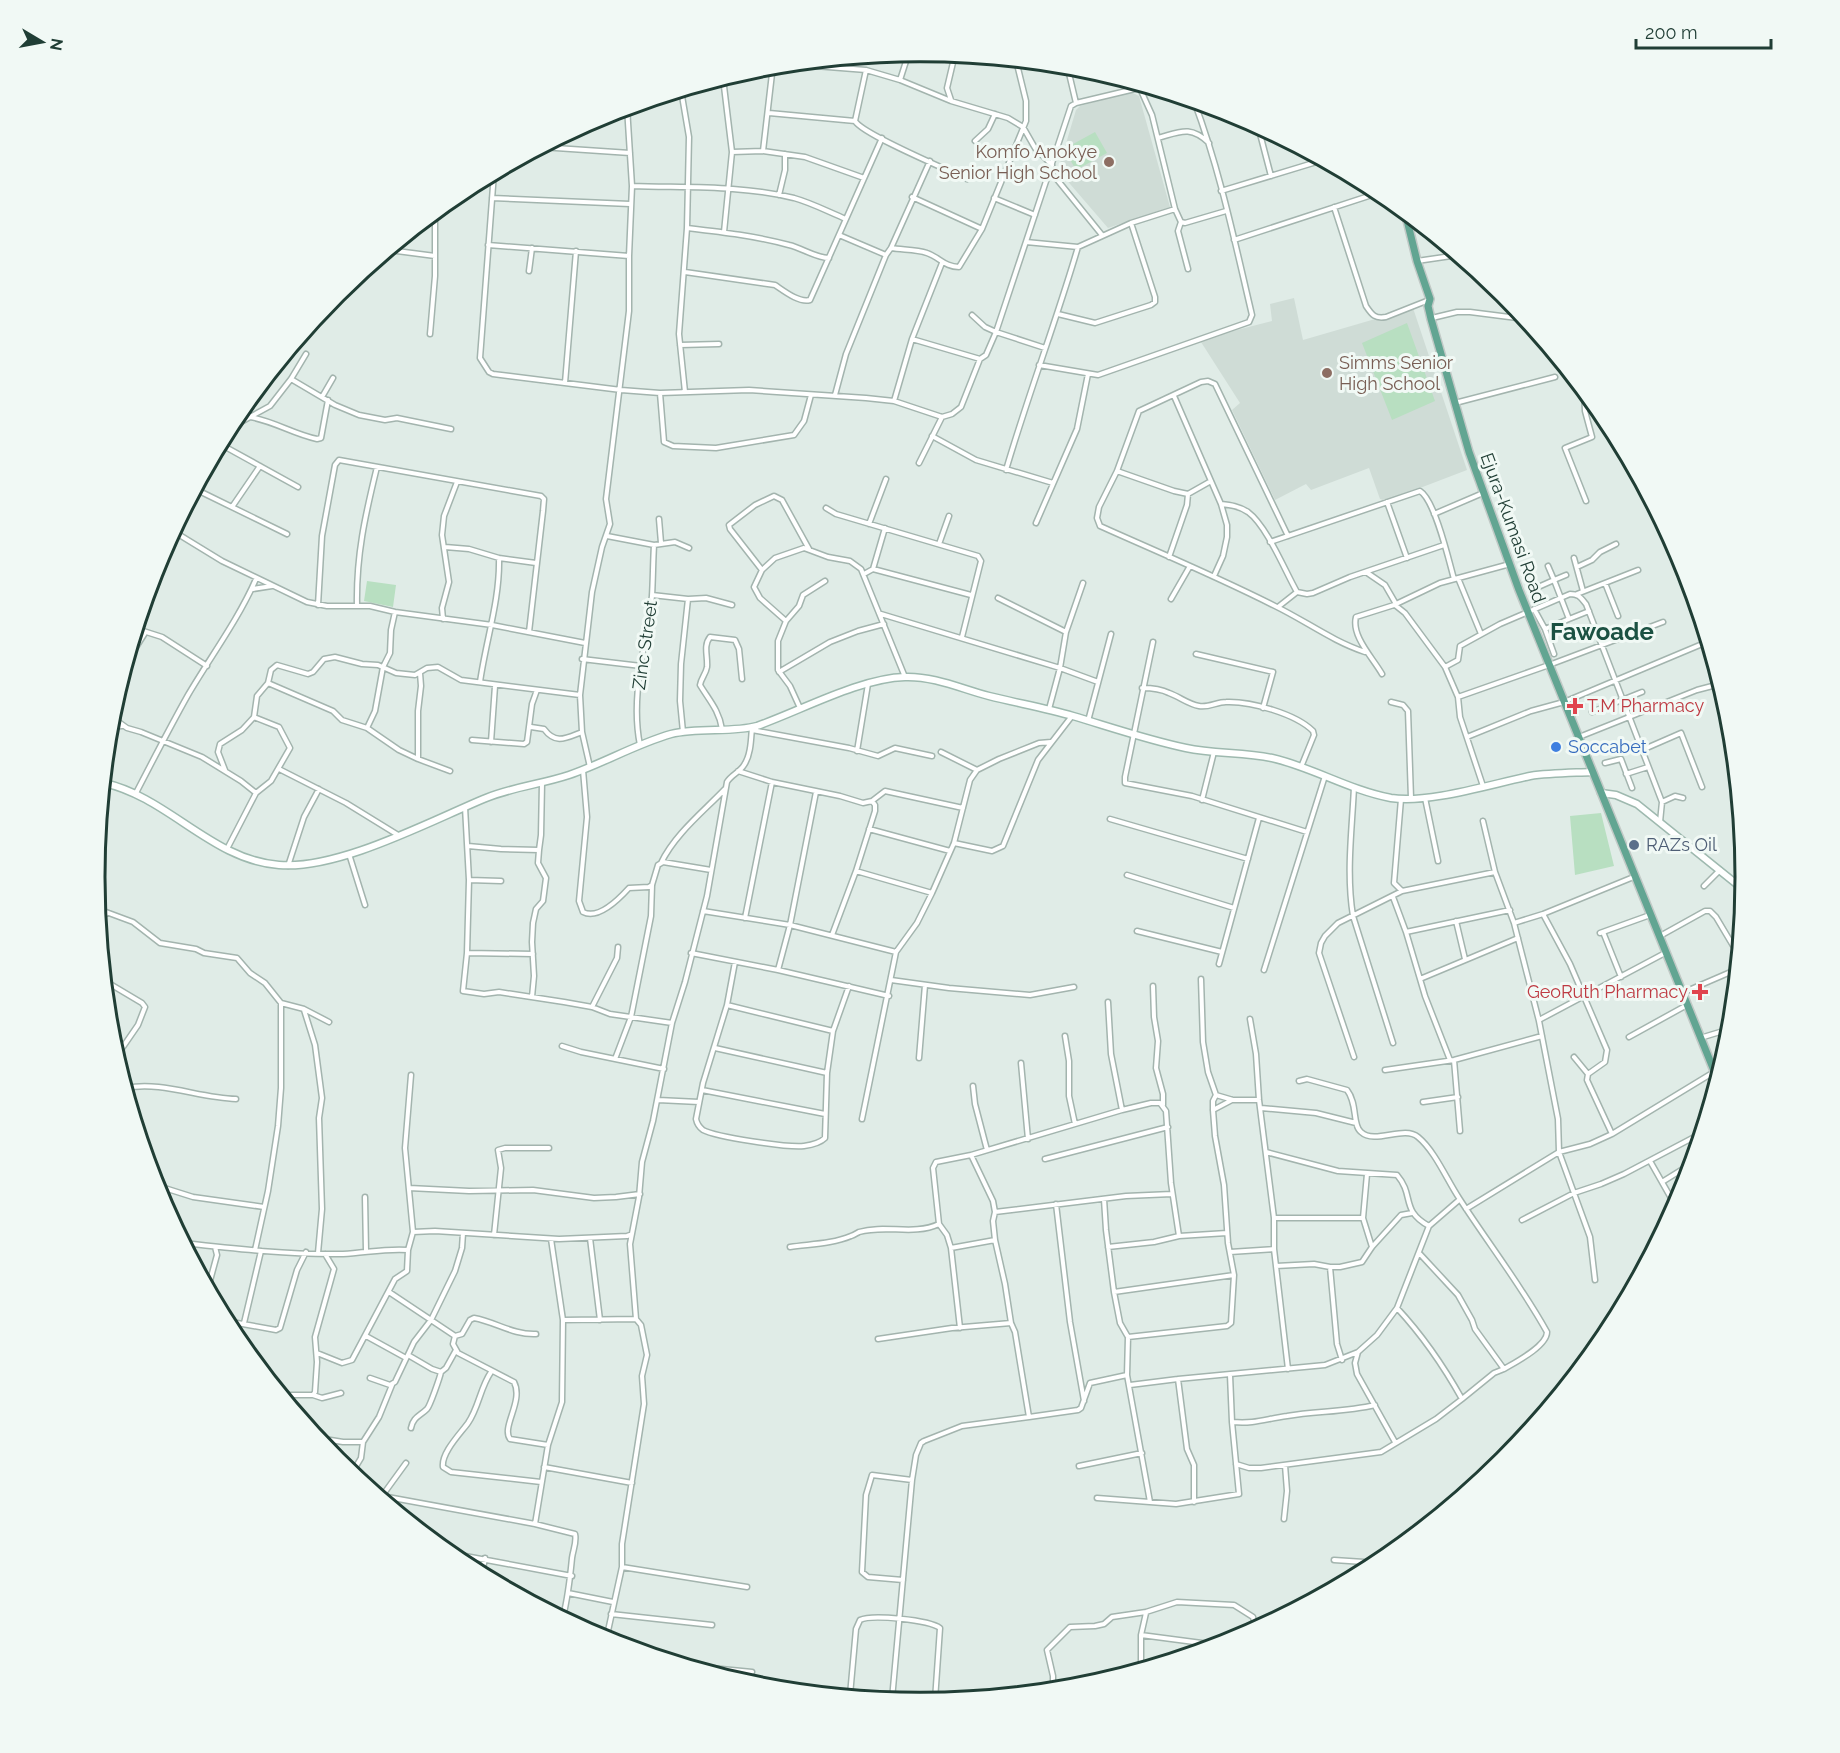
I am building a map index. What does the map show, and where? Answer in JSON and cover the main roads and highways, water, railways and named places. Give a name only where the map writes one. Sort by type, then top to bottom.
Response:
[{"type":"main road","name":"Ejura-Kumasi Road","points":[[1408,224],[1430,300],[1428,306],[1431,319],[1454,403],[1509,564],[1531,610],[1600,794],[1636,876],[1712,1066]]},
{"type":"place","name":"Komfo Anokye Senior High School","points":[[1109,162]]},
{"type":"place","name":"Simms Senior High School","points":[[1327,373]]},
{"type":"place","name":"T.M Pharmacy","points":[[1575,706]]},
{"type":"place","name":"Soccabet","points":[[1556,747]]},
{"type":"place","name":"RAZs Oil","points":[[1634,845]]},
{"type":"place","name":"GeoRuth Pharmacy","points":[[1700,992]]},
{"type":"district","name":"Fawoade","points":[[1602,632]]}]
